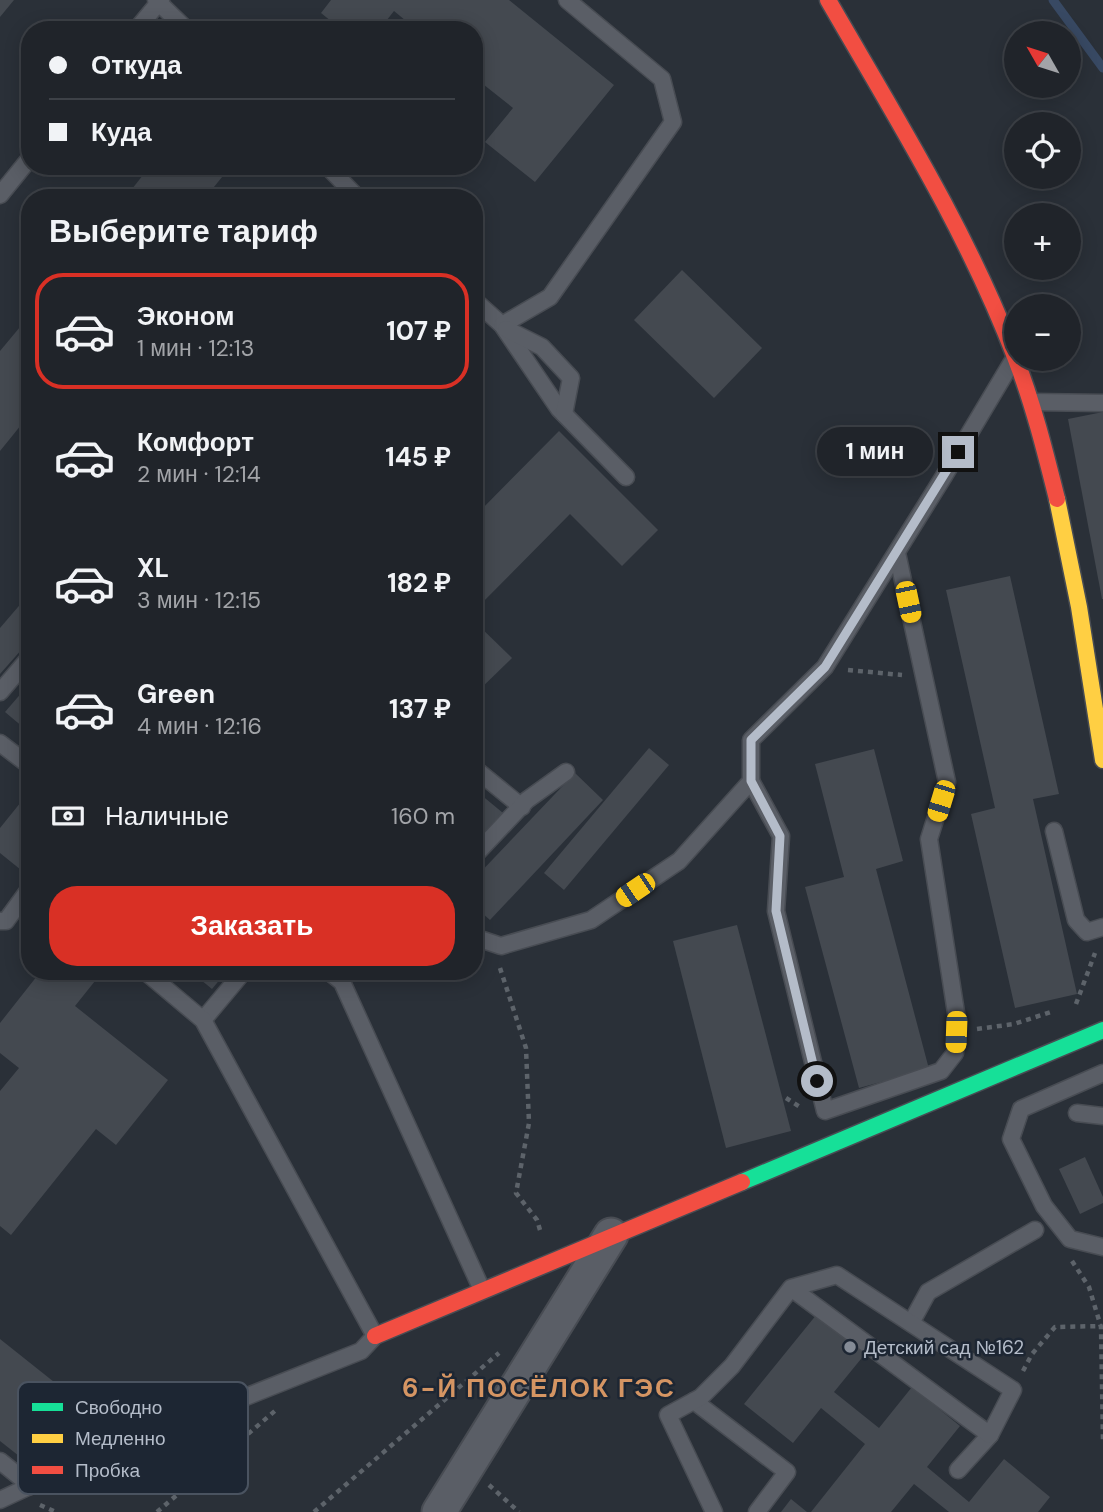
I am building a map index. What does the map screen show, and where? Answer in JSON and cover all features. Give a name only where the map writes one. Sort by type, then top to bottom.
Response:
[{"type":"street","points":[[828,0],[955,223],[1004,332]]},
{"type":"street","points":[[1019,371],[1045,451],[1074,572],[1103,760]]},
{"type":"street","points":[[375,1336],[1103,1030]]},
{"type":"street","points":[[437,1507],[468,1466],[611,1235]]},
{"type":"lane","points":[[503,326],[550,297],[673,122],[662,79],[567,0]]},
{"type":"lane","points":[[143,21],[158,1],[178,21]]},
{"type":"lane","points":[[0,195],[21,170]]},
{"type":"lane","points":[[336,175],[349,189]]},
{"type":"lane","points":[[483,308],[503,326],[564,414],[626,477]]},
{"type":"lane","points":[[503,326],[542,347],[571,378],[564,414]]},
{"type":"lane","points":[[897,553],[947,782],[929,839],[957,1019],[955,1053],[942,1071],[825,1111],[776,911],[780,836],[751,781],[751,740],[825,667],[1007,371]]},
{"type":"lane","points":[[1029,402],[1103,403]]},
{"type":"lane","points":[[0,692],[21,668]]},
{"type":"lane","points":[[0,743],[21,759]]},
{"type":"lane","points":[[483,847],[522,807],[566,772]]},
{"type":"lane","points":[[483,775],[522,807]]},
{"type":"lane","points":[[483,940],[501,946],[592,920],[679,861],[751,781]]},
{"type":"lane","points":[[1054,831],[1076,920],[1087,932],[1101,935]]},
{"type":"lane","points":[[0,920],[6,921],[21,900]]},
{"type":"lane","points":[[154,980],[203,1020],[375,1336],[361,1351],[248,1396]]},
{"type":"lane","points":[[203,1020],[236,980]]},
{"type":"lane","points":[[339,980],[482,1290]]},
{"type":"lane","points":[[1103,1073],[1021,1109],[1011,1139],[1044,1206],[1070,1239],[1103,1247]]},
{"type":"lane","points":[[1077,1113],[1103,1116]]},
{"type":"lane","points":[[911,1323],[928,1292],[1035,1230]]},
{"type":"lane","points":[[714,1512],[668,1415],[694,1401],[732,1366],[791,1288],[837,1275],[1013,1390],[990,1435],[958,1470]]},
{"type":"lane","points":[[791,1288],[990,1435]]},
{"type":"lane","points":[[694,1401],[787,1472],[757,1512]]},
{"type":"lane","points":[[0,1461],[18,1476]]},
{"type":"lane","points":[[0,1500],[18,1492]]},
{"type":"path","points":[[825,667],[924,677]]},
{"type":"path","points":[[1076,1004],[1101,935]]},
{"type":"path","points":[[498,960],[526,1048],[529,1124],[516,1193],[537,1220],[546,1258],[541,1265]]},
{"type":"path","points":[[956,1032],[1014,1024],[1085,1002]]},
{"type":"path","points":[[1067,1254],[1089,1287],[1102,1326],[1103,1442]]},
{"type":"path","points":[[1013,1390],[1032,1354],[1055,1327],[1102,1326]]},
{"type":"path","points":[[314,1512],[505,1348]]},
{"type":"path","points":[[248,1434],[282,1405]]},
{"type":"path","points":[[468,1466],[519,1512]]},
{"type":"path","points":[[157,1512],[178,1494]]},
{"type":"building","points":[[0,0],[14,0],[0,17]]},
{"type":"building","points":[[331,0],[509,0],[614,85],[535,182],[485,142],[513,108],[483,84],[483,21],[406,21],[394,11],[386,21],[331,21],[321,13]]},
{"type":"building","points":[[143,175],[224,175],[212,189],[132,189]]},
{"type":"building","points":[[682,270],[762,348],[714,398],[634,320]]},
{"type":"building","points":[[21,326],[21,425],[0,451],[0,351]]},
{"type":"building","points":[[1103,412],[1103,599],[1102,599],[1068,419]]},
{"type":"building","points":[[559,431],[658,530],[622,566],[570,514],[483,602],[483,508]]},
{"type":"building","points":[[1010,576],[1059,794],[1033,799],[1077,994],[1015,1008],[971,814],[995,808],[946,590]]},
{"type":"building","points":[[21,604],[21,650],[0,674],[0,628]]},
{"type":"building","points":[[483,630],[512,658],[483,686]]},
{"type":"building","points":[[21,693],[21,725],[5,712]]},
{"type":"building","points":[[649,748],[669,765],[564,890],[544,873]]},
{"type":"building","points":[[874,749],[903,861],[876,869],[929,1069],[859,1088],[805,887],[844,877],[815,764]]},
{"type":"building","points":[[575,773],[603,800],[490,920],[483,914],[483,870]]},
{"type":"building","points":[[483,796],[503,813],[483,834]]},
{"type":"building","points":[[21,802],[21,870],[0,853],[0,828]]},
{"type":"building","points":[[737,925],[791,1131],[726,1148],[673,941]]},
{"type":"building","points":[[34,980],[96,980],[75,1006],[168,1080],[116,1145],[96,1129],[11,1235],[0,1226],[0,1091],[19,1068],[0,1053],[0,1023]]},
{"type":"building","points":[[201,980],[220,980],[212,989]]},
{"type":"building","points":[[1085,1157],[1103,1197],[1103,1203],[1080,1214],[1059,1169]]},
{"type":"building","points":[[817,1314],[865,1354],[834,1392],[879,1428],[912,1387],[960,1426],[927,1467],[969,1502],[1004,1459],[1050,1497],[1038,1512],[949,1512],[914,1484],[891,1512],[811,1512],[865,1444],[821,1408],[793,1443],[744,1404]]},
{"type":"building","points":[[0,1339],[54,1382],[18,1382],[18,1455],[0,1441]]},
{"type":"building","points":[[791,1499],[807,1512],[781,1512]]},
{"type":"waterway","points":[[1053,0],[1103,68]]},
{"type":"traffic: fast","points":[[742,1182],[1103,1030]]},
{"type":"traffic: slow","points":[[1057,499],[1079,607],[1103,760]]},
{"type":"traffic: jam","points":[[828,0],[929,175],[975,264],[1021,374],[1057,499]]},
{"type":"traffic: jam","points":[[375,1336],[742,1182]]},
{"type":"place","name":"Детский сад №162","points":[[850,1347]]},
{"type":"district","name":"6-Й ПОСЁЛОК ГЭС","points":[[539,1388]]},
{"type":"route","points":[[817,1081],[776,911],[780,836],[751,781],[751,740],[825,667],[958,452]]}]
